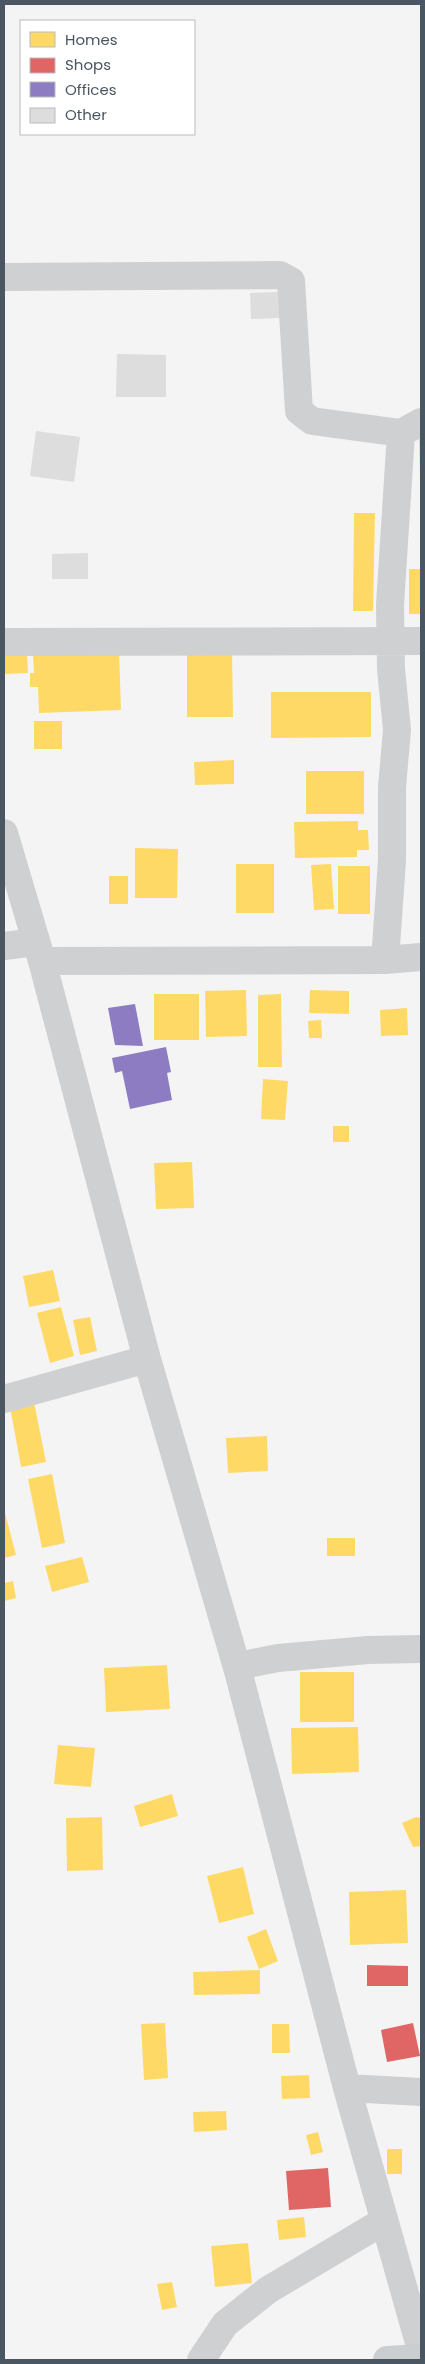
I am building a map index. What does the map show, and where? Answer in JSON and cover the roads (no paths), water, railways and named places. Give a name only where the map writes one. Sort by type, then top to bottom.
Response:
[{"type":"main road","points":[[387,2360],[421,2358]]},
{"type":"street","points":[[4,277],[280,275],[292,281],[299,411],[312,421],[411,428],[390,605],[390,640],[397,730],[392,787],[392,861],[385,960]]},
{"type":"street","points":[[4,642],[421,641]]},
{"type":"street","points":[[4,833],[39,952],[148,1359],[238,1671],[347,2088],[421,2350]]},
{"type":"street","points":[[4,946],[39,952],[385,960],[421,957]]},
{"type":"street","points":[[4,1400],[148,1359]]},
{"type":"street","points":[[238,1671],[248,1664],[278,1658],[368,1650],[421,1649]]},
{"type":"street","points":[[347,2088],[421,2092]]},
{"type":"street","points":[[201,2360],[225,2324],[268,2290],[384,2220]]}]
